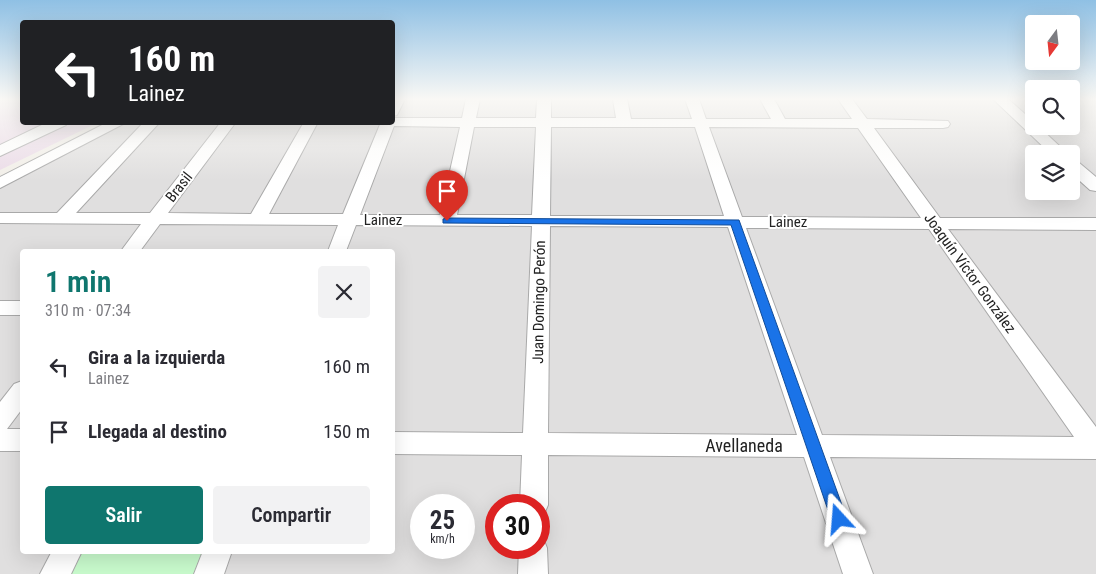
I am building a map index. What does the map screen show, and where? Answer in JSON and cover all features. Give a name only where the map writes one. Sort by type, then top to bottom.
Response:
[{"type":"street","points":[[0,151],[53,126]]},
{"type":"street","points":[[0,183],[113,126]]},
{"type":"street","points":[[62,218],[149,126]]},
{"type":"street","name":"Brasil","points":[[132,249],[226,126]]},
{"type":"street","points":[[257,220],[309,126]]},
{"type":"street","points":[[338,249],[387,126]]},
{"type":"street","points":[[447,221],[467,126]]},
{"type":"street","name":"Juan Domingo Perón","points":[[534,494],[543,126]]},
{"type":"street","points":[[701,126],[858,574]]},
{"type":"street","name":"Joaquín Víctor González","points":[[864,126],[1096,447]]},
{"type":"street","points":[[1029,126],[1050,145]]},
{"type":"street","points":[[1080,172],[1096,186]]},
{"type":"street","name":"Lainez","points":[[0,218],[1096,224]]},
{"type":"street","points":[[0,308],[20,308]]},
{"type":"street","points":[[0,420],[20,394]]},
{"type":"street","points":[[0,440],[20,440]]},
{"type":"street","name":"Avellaneda","points":[[395,443],[1096,447]]},
{"type":"street","points":[[55,574],[66,554]]},
{"type":"street","points":[[209,574],[217,554]]},
{"type":"street","points":[[533,574],[534,559]]},
{"type":"shaded area","points":[[0,126],[91,126],[0,170]]},
{"type":"shaded area","points":[[114,126],[1025,126],[1025,135],[1080,135],[1080,126],[1096,126],[1096,574],[0,574],[0,183]]},
{"type":"green space","points":[[66,554],[217,554],[209,574],[55,574]]},
{"type":"route","points":[[447,221],[735,222],[839,519]]}]
